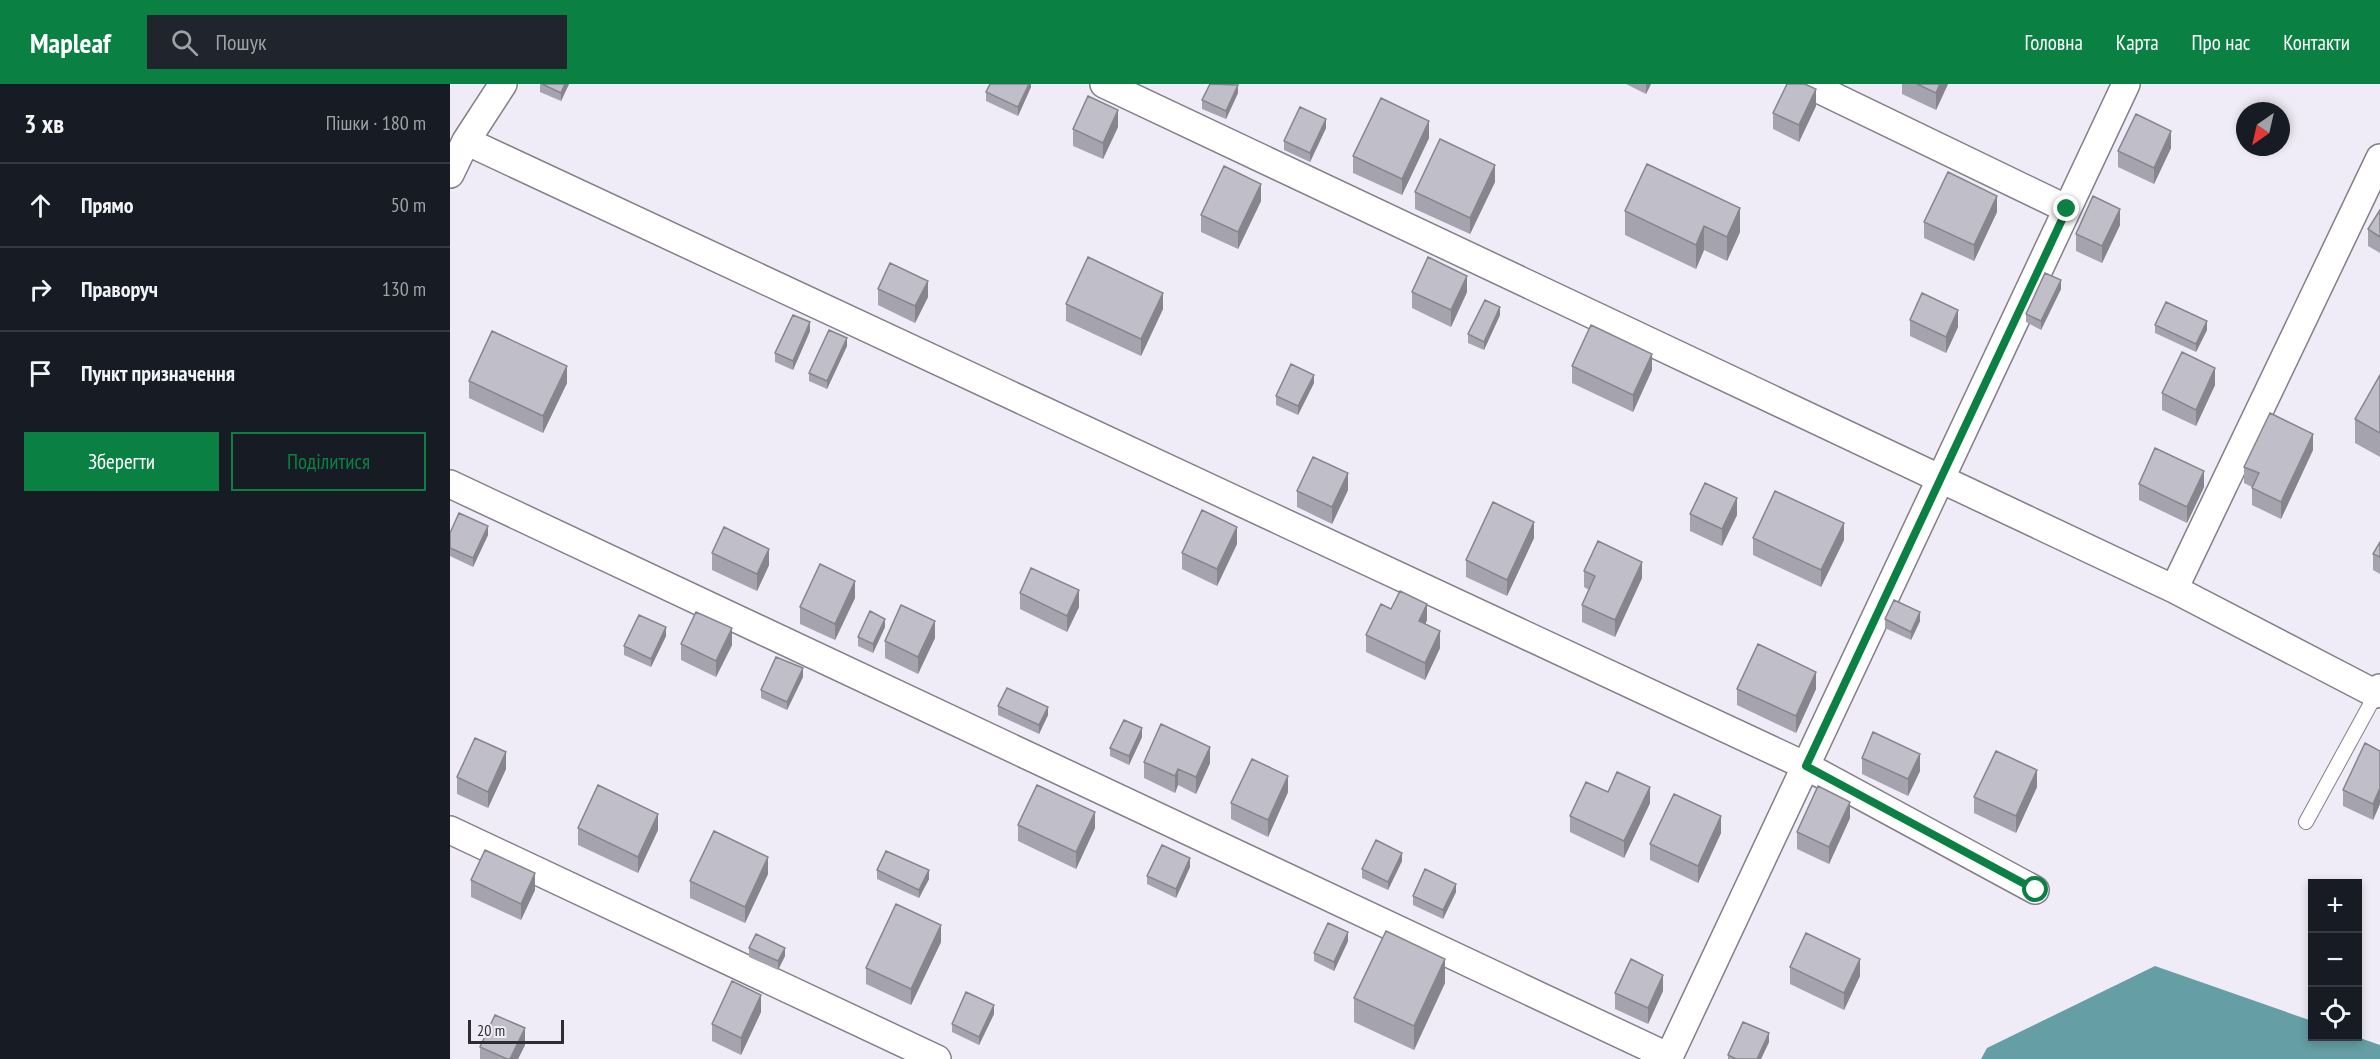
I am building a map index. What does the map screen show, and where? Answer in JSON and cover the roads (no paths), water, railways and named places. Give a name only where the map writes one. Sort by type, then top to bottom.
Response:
[{"type":"street","points":[[450,174],[466,141],[503,84]]},
{"type":"street","points":[[1104,84],[2174,589],[2378,691]]},
{"type":"street","points":[[1808,84],[2067,209]]},
{"type":"street","points":[[450,483],[1668,1058],[2126,84]]},
{"type":"street","points":[[466,141],[1806,766],[2036,890]]},
{"type":"street","points":[[2174,589],[2380,158]]},
{"type":"street","points":[[450,830],[937,1059]]},
{"type":"lane","points":[[2306,822],[2378,691]]},
{"type":"water","points":[[2155,966],[2308,1020],[2308,1041],[2362,1041],[2362,1039],[2380,1045],[2380,1059],[1981,1059],[1987,1048]]}]
